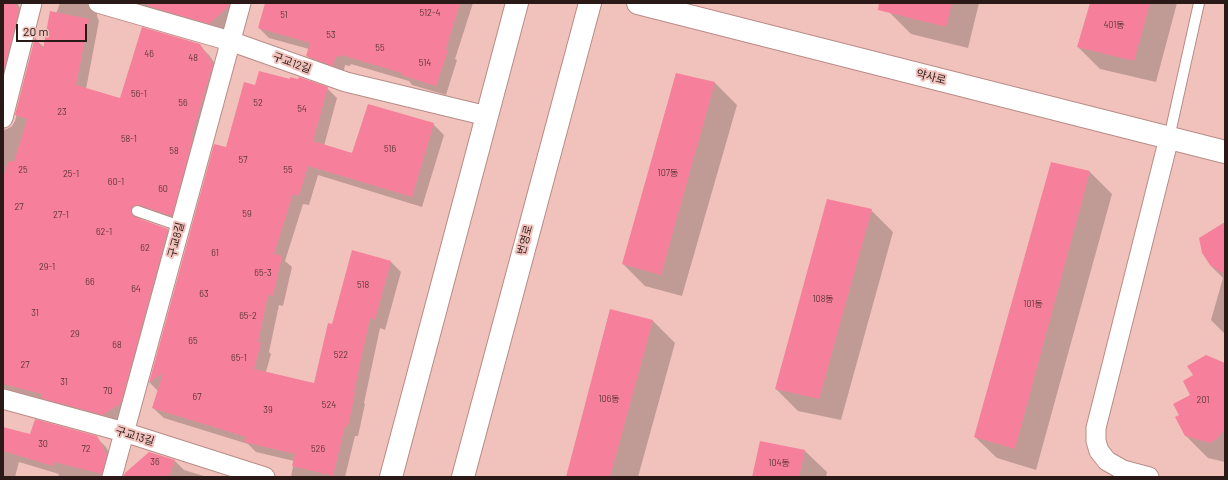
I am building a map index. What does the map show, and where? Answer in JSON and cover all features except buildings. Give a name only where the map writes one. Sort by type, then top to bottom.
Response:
[{"type":"main road","points":[[391,477],[517,3]]},
{"type":"main road","name":"번영로","points":[[463,477],[590,3]]},
{"type":"main road","name":"약사로","points":[[638,3],[1225,152]]},
{"type":"street","points":[[3,118],[32,3]]},
{"type":"street","name":"구교12길","points":[[98,3],[230,41],[346,82],[487,116]]},
{"type":"street","name":"구교8길","points":[[112,477],[240,3]]},
{"type":"street","points":[[1149,477],[1123,470],[1107,461],[1099,452],[1096,441],[1096,428],[1169,138]]},
{"type":"street","name":"구교13길","points":[[3,399],[124,432],[265,477]]},
{"type":"lane","points":[[1169,138],[1199,3]]},
{"type":"lane","points":[[137,211],[180,226]]}]
